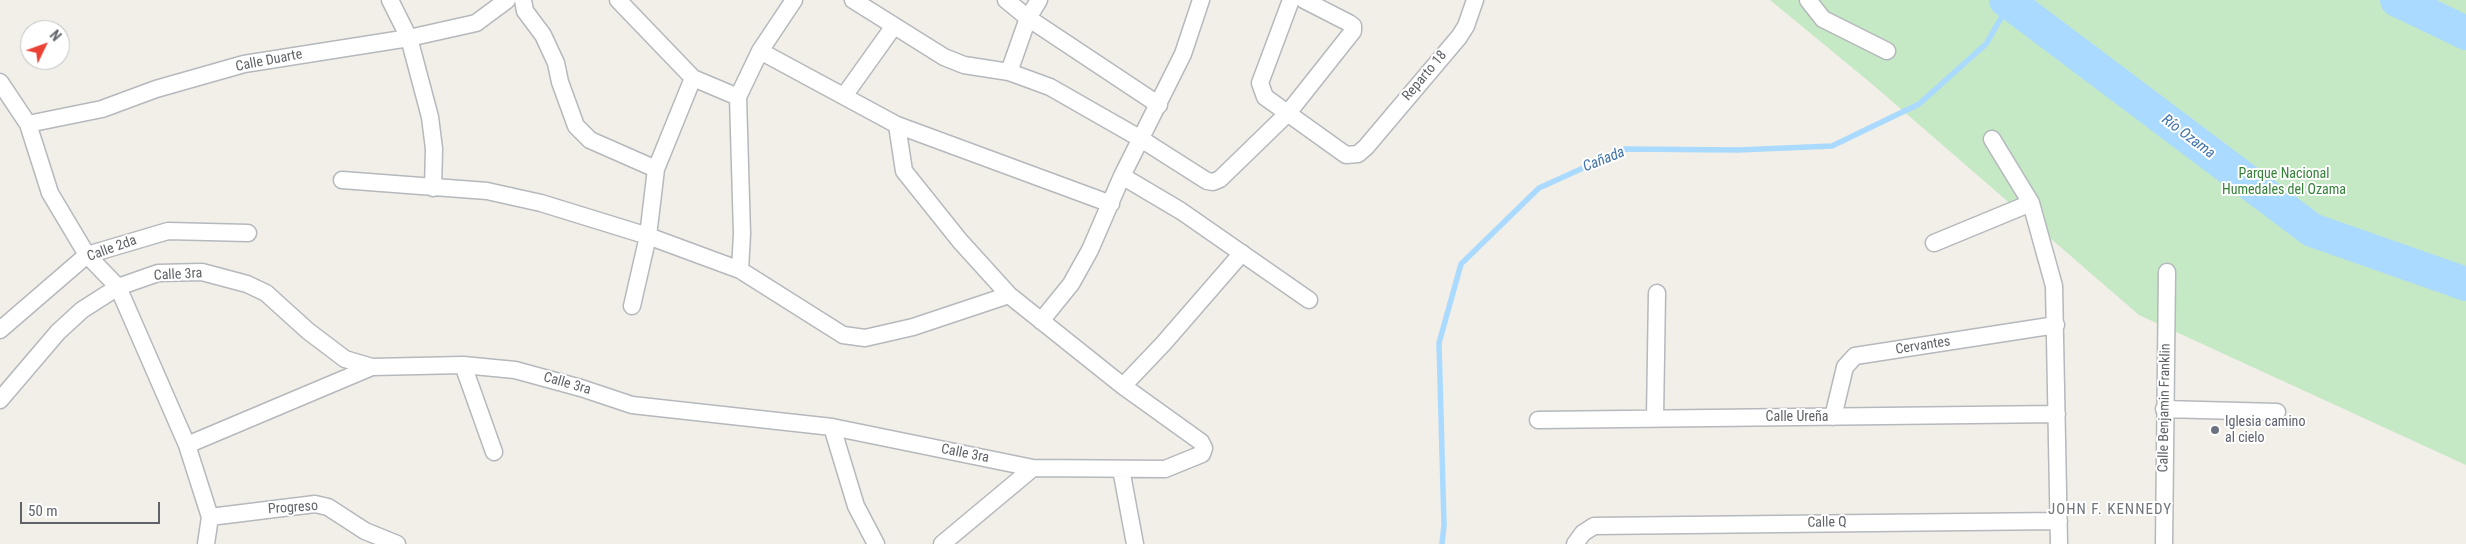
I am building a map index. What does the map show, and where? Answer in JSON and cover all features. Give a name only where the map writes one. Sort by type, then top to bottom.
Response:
[{"type":"street","points":[[390,0],[409,38],[430,117],[434,149],[433,188]]},
{"type":"street","name":"Calle Duarte","points":[[28,124],[102,109],[156,89],[244,64],[409,38],[476,23],[507,0]]},
{"type":"street","points":[[523,0],[525,11],[543,35],[556,63],[560,82],[576,126],[590,140],[656,169]]},
{"type":"street","points":[[618,0],[693,78],[738,97]]},
{"type":"street","points":[[740,270],[742,234],[738,97],[760,51],[794,0]]},
{"type":"street","points":[[853,0],[951,60],[964,65],[1009,72],[1050,88],[1141,139],[1207,181],[1213,182],[1220,179],[1288,113],[1353,31],[1349,23],[1304,0]]},
{"type":"street","points":[[1006,0],[1028,18],[1159,104]]},
{"type":"street","points":[[1009,72],[1028,18],[1039,0]]},
{"type":"street","points":[[1042,321],[1071,284],[1111,204],[1122,176],[1183,54],[1201,0]]},
{"type":"street","points":[[1288,113],[1265,97],[1260,84],[1291,0]]},
{"type":"street","name":"Reparto 18","points":[[1288,113],[1346,155],[1358,154],[1459,37],[1466,26],[1475,0]]},
{"type":"street","points":[[1808,0],[1823,19],[1887,51]]},
{"type":"street","points":[[844,96],[894,26]]},
{"type":"street","points":[[760,51],[897,125],[1111,204]]},
{"type":"street","points":[[632,306],[648,236],[656,169],[693,78]]},
{"type":"street","points":[[0,82],[28,124],[50,193],[87,255],[118,287],[187,445],[210,517],[206,544]]},
{"type":"street","points":[[897,125],[904,171],[960,241],[1009,295],[1123,386],[1163,344],[1242,253]]},
{"type":"street","points":[[1992,139],[2031,203],[2054,286],[2059,544]]},
{"type":"street","points":[[1122,176],[1181,211],[1309,300]]},
{"type":"street","points":[[342,180],[487,191],[541,203],[648,236],[740,270],[843,335],[865,338],[913,327],[1009,295]]},
{"type":"street","points":[[1934,243],[2031,203]]},
{"type":"street","name":"Calle 2da","points":[[0,330],[87,255],[168,231],[248,233]]},
{"type":"street","name":"Calle 3ra","points":[[0,400],[58,332],[82,310],[118,287],[158,273],[202,272],[247,284],[266,293],[308,331],[345,359],[372,367],[463,365],[516,370],[581,388],[632,405],[832,427],[1033,468],[1164,469],[1202,454],[1204,448],[1201,442],[1123,386]]},
{"type":"street","name":"Calle Benjamin Franklin","points":[[2164,544],[2167,272]]},
{"type":"street","points":[[1655,418],[1657,293]]},
{"type":"street","name":"Cervantes","points":[[1833,417],[1845,367],[1855,356],[2056,325]]},
{"type":"street","points":[[463,365],[494,452]]},
{"type":"street","points":[[187,445],[372,367]]},
{"type":"street","points":[[2164,409],[2277,412]]},
{"type":"street","name":"Calle Ureña","points":[[1538,420],[2057,414]]},
{"type":"street","points":[[832,427],[856,506],[876,544]]},
{"type":"street","points":[[942,544],[1033,468]]},
{"type":"street","points":[[1121,469],[1135,544]]},
{"type":"street","name":"Progreso","points":[[210,517],[315,504],[328,507],[364,537],[397,544]]},
{"type":"street","name":"Calle Q","points":[[1575,544],[1583,533],[1594,526],[2059,521]]},
{"type":"green space","name":"Parque Nacional Humedales del Ozama","points":[[1770,0],[2466,0],[2466,465],[2139,315],[1872,84]]},
{"type":"waterway","name":"Río Ozama","points":[[2006,0],[2312,230],[2466,284]]},
{"type":"waterway","points":[[2397,0],[2466,33]]},
{"type":"waterway","name":"Cañada","points":[[1442,544],[1444,525],[1439,343],[1461,264],[1539,188],[1625,149],[1738,150],[1832,146],[1919,104],[1986,44],[2009,4]]},
{"type":"place","name":"Iglesia camino al cielo","points":[[2215,430]]},
{"type":"district","name":"JOHN F. KENNEDY","points":[[2110,510]]}]
